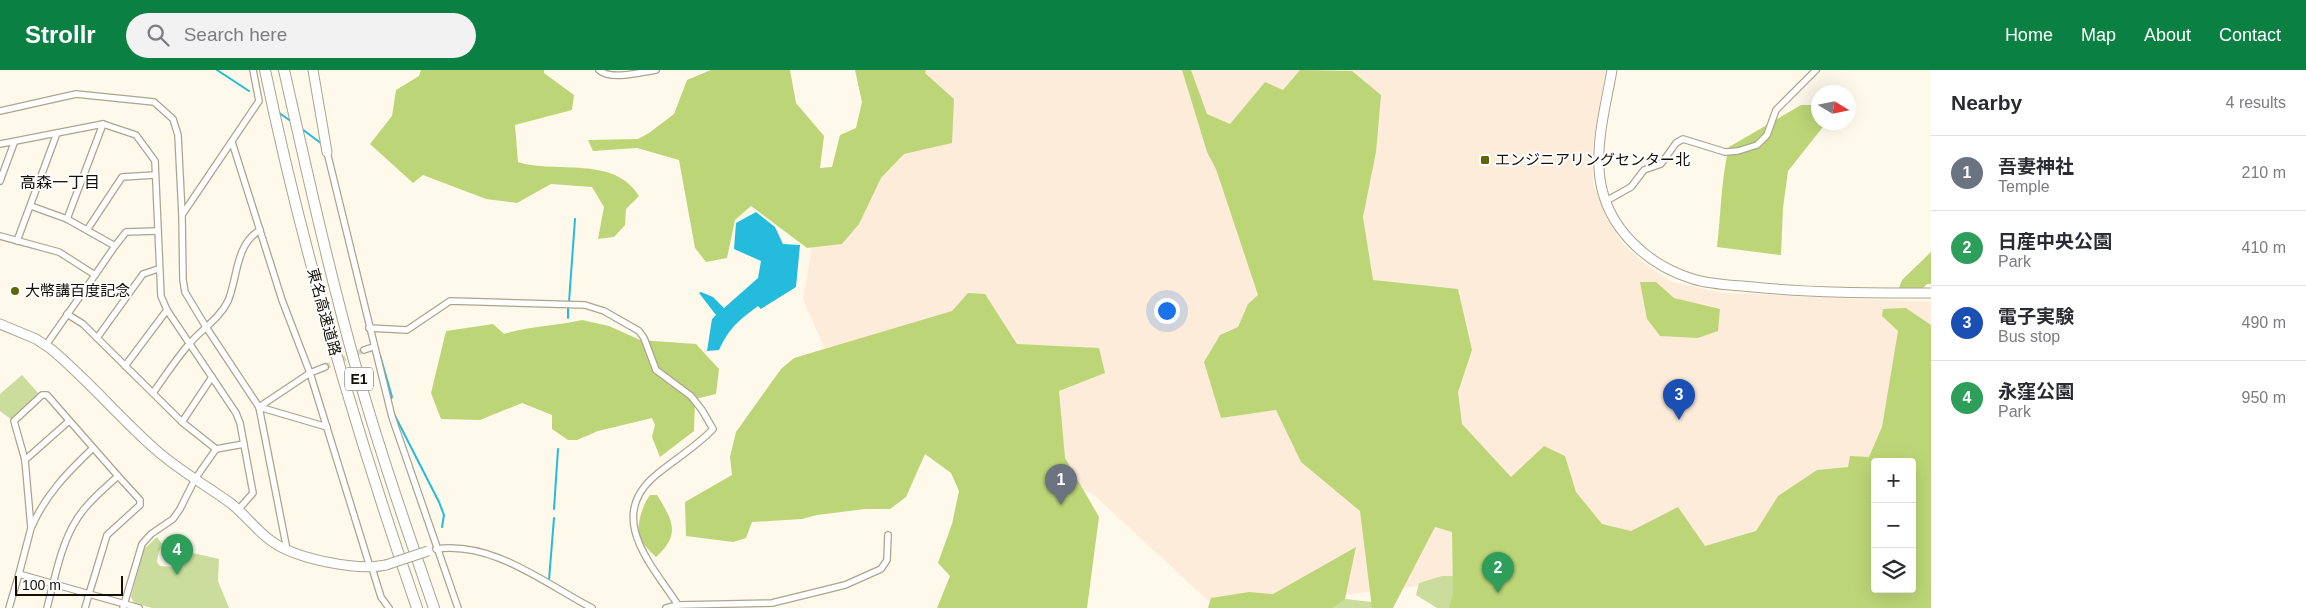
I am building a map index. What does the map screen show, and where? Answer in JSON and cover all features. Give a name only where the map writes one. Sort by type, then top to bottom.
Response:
[{"type":"highway","name":"東名高速道路","points":[[265,70],[340,370],[365,454],[417,608]]},
{"type":"highway","name":"東名高速道路","points":[[284,70],[355,365],[380,450],[434,608]]},
{"type":"street","points":[[182,215],[260,101],[253,70]]},
{"type":"street","points":[[313,70],[327,152],[373,347],[392,418],[458,608]]},
{"type":"street","points":[[599,70],[603,74],[614,75],[656,70]]},
{"type":"street","points":[[1612,70],[1599,154],[1601,181],[1606,201],[1619,226],[1642,252],[1665,267],[1694,280],[1790,291],[1931,293]]},
{"type":"street","points":[[1606,201],[1631,188],[1644,170],[1662,164],[1676,143],[1683,139],[1725,152],[1738,151],[1758,145],[1767,135],[1776,110],[1816,70]]},
{"type":"street","points":[[0,111],[76,94],[154,102],[173,119],[178,135],[185,292],[206,327],[260,407],[287,550]]},
{"type":"street","points":[[67,219],[103,124]]},
{"type":"street","points":[[0,144],[14,143],[103,124],[136,135],[155,161],[158,268],[161,296],[167,310],[236,413],[253,493],[238,510]]},
{"type":"street","points":[[17,240],[57,133]]},
{"type":"street","points":[[232,142],[282,300],[310,373],[371,568],[381,597],[389,608]]},
{"type":"street","points":[[0,181],[14,143]]},
{"type":"street","points":[[87,230],[122,176],[155,175]]},
{"type":"street","points":[[31,206],[67,219],[114,246]]},
{"type":"street","points":[[153,393],[190,343],[218,315],[228,301],[238,260],[249,239],[260,230]]},
{"type":"street","points":[[46,345],[114,246],[126,232],[157,231]]},
{"type":"street","points":[[0,236],[58,252],[95,275]]},
{"type":"street","points":[[97,338],[143,274],[158,268]]},
{"type":"street","points":[[369,328],[408,330],[450,301],[585,305],[604,311],[639,331],[644,338],[656,370],[690,396],[702,410],[713,429],[644,486],[634,511],[634,534],[678,605]]},
{"type":"street","points":[[125,366],[167,310]]},
{"type":"street","points":[[67,314],[83,324],[182,422],[216,449]]},
{"type":"street","points":[[0,324],[46,345],[67,362],[156,450],[238,510],[271,541],[287,550],[355,567],[371,568],[438,548],[463,547],[500,558],[592,608]]},
{"type":"street","points":[[364,350],[373,347]]},
{"type":"street","points":[[260,407],[310,373],[324,368]]},
{"type":"street","points":[[182,422],[212,378]]},
{"type":"street","points":[[30,528],[25,460],[14,421],[42,395],[46,396],[140,500],[140,505],[107,535],[101,549],[85,608]]},
{"type":"street","points":[[260,407],[327,426]]},
{"type":"street","points":[[25,460],[69,421]]},
{"type":"street","points":[[123,606],[142,544],[151,534],[173,519],[180,510],[195,479],[216,449],[244,444]]},
{"type":"street","points":[[9,608],[30,528],[52,489],[93,448]]},
{"type":"street","points":[[47,608],[66,540],[76,520],[85,507],[118,476]]},
{"type":"street","points":[[666,608],[678,605],[772,602],[845,585],[881,569],[887,560],[888,535]]},
{"type":"street","points":[[19,574],[123,606],[138,608]]},
{"type":"shaded area","points":[[918,70],[1606,70],[1592,150],[1593,183],[1607,219],[1622,243],[1647,266],[1672,282],[1722,293],[1931,302],[1931,608],[1698,553],[1231,608],[1216,608],[1093,494],[839,382],[803,299],[816,224]]},
{"type":"green space","points":[[421,70],[544,70],[544,73],[574,95],[572,110],[515,125],[518,162],[549,167],[600,170],[615,175],[628,183],[639,196],[626,209],[625,225],[614,237],[598,239],[604,207],[592,187],[551,184],[517,203],[486,199],[423,175],[413,183],[370,144],[392,116],[396,90],[419,76]]},
{"type":"green space","points":[[711,70],[790,70],[796,103],[824,136],[820,168],[832,167],[840,135],[856,128],[862,102],[855,70],[926,70],[925,73],[954,99],[952,143],[904,154],[881,178],[859,224],[842,244],[807,248],[751,206],[735,220],[727,258],[706,262],[695,248],[679,160],[637,148],[593,151],[588,140],[638,139],[649,133],[674,114],[687,80]]},
{"type":"green space","points":[[1182,70],[1191,70],[1207,114],[1230,124],[1265,82],[1283,90],[1300,70],[1352,71],[1381,95],[1376,152],[1363,217],[1373,280],[1458,289],[1472,350],[1458,392],[1462,424],[1511,477],[1544,446],[1565,456],[1576,492],[1602,524],[1631,531],[1678,507],[1705,546],[1756,531],[1778,496],[1817,470],[1848,467],[1850,456],[1869,457],[1882,427],[1898,331],[1882,316],[1883,309],[1906,308],[1931,325],[1931,608],[1449,608],[1453,593],[1452,532],[1435,527],[1393,608],[1372,608],[1360,511],[1301,462],[1276,410],[1221,418],[1204,362],[1220,335],[1238,327],[1248,304],[1258,295],[1216,169],[1207,152]]},
{"type":"green space","points":[[1801,105],[1811,105],[1811,130],[1820,130],[1788,171],[1783,208],[1781,255],[1717,247],[1726,159],[1729,147]]},
{"type":"green space","points":[[1931,252],[1931,284],[1927,284],[1922,289],[1899,288],[1902,280]]},
{"type":"green space","points":[[1640,282],[1656,282],[1674,298],[1720,309],[1718,331],[1698,338],[1660,336],[1647,319]]},
{"type":"green space","points":[[968,293],[985,294],[1017,344],[1099,348],[1105,373],[1059,391],[1065,458],[1099,517],[1087,608],[937,608],[950,576],[938,563],[952,524],[959,491],[951,473],[925,454],[906,497],[890,509],[865,509],[817,515],[802,519],[752,522],[746,538],[733,542],[686,536],[685,502],[732,475],[730,457],[736,432],[781,369],[794,358],[952,311]]},
{"type":"green space","points":[[582,320],[609,326],[640,340],[696,344],[719,369],[716,394],[695,399],[694,431],[660,457],[652,437],[655,425],[652,418],[598,431],[577,440],[568,440],[552,429],[552,415],[522,403],[480,420],[441,419],[431,393],[446,331],[493,324],[504,334],[523,329]]},
{"type":"green space","points":[[22,375],[39,394],[12,420],[0,411],[0,394]]},
{"type":"green space","points":[[650,495],[657,495],[667,512],[672,527],[669,541],[656,557],[643,543],[638,528],[640,516]]},
{"type":"green space","points":[[157,537],[162,544],[157,562],[160,566],[172,567],[175,564],[176,553],[180,550],[219,559],[218,581],[229,608],[152,608],[134,603],[131,597],[144,549]]},
{"type":"green space","points":[[1356,547],[1345,599],[1332,608],[1208,608],[1211,598],[1249,592],[1273,594]]},
{"type":"green space","points":[[1442,576],[1470,576],[1611,608],[1437,608],[1416,595],[1419,583]]},
{"type":"green space","points":[[1345,599],[1390,604],[1391,608],[1318,608],[1320,603]]},
{"type":"water","points":[[756,212],[775,227],[783,244],[800,245],[796,287],[761,309],[758,306],[735,325],[719,350],[707,351],[712,319],[716,315],[699,293],[701,292],[713,297],[724,308],[758,278],[761,261],[734,249],[736,223]]},
{"type":"waterway","points":[[217,70],[249,91]]},
{"type":"waterway","points":[[278,112],[292,122]]},
{"type":"waterway","points":[[302,129],[322,144]]},
{"type":"waterway","points":[[569,302],[575,219]]},
{"type":"waterway","points":[[568,308],[568,318]]},
{"type":"waterway","points":[[380,355],[392,397],[390,400]]},
{"type":"waterway","points":[[393,412],[439,502],[444,515],[442,527]]},
{"type":"waterway","points":[[554,509],[558,449]]},
{"type":"waterway","points":[[549,580],[554,518]]},
{"type":"tunnel","points":[[325,367],[364,350]]},
{"type":"place","name":"エンジニアリングセンター北","points":[[1485,160]]},
{"type":"place","name":"大幣講百度記念","points":[[15,291]]},
{"type":"place","name":"電子実験","points":[[1679,420]]},
{"type":"place","name":"吾妻神社","points":[[1061,505]]},
{"type":"place","name":"永窪公園","points":[[177,575]]},
{"type":"place","name":"日産中央公園","points":[[1498,593]]},
{"type":"district","name":"高森一丁目","points":[[60,182]]}]
